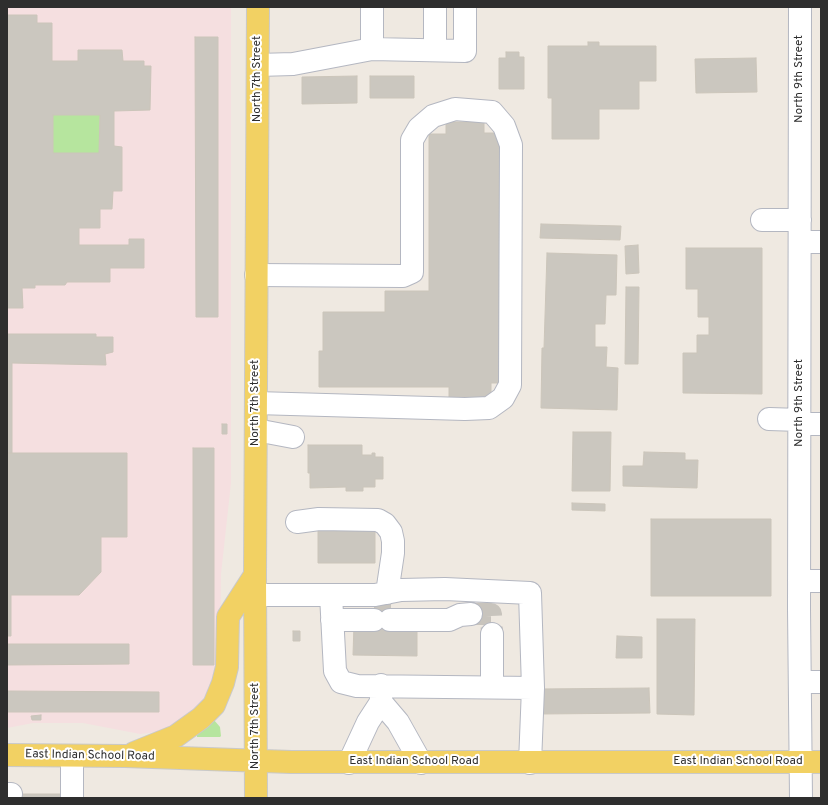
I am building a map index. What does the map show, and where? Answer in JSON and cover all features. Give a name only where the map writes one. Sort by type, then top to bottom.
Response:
[{"type":"main road","name":"North 7th Street","points":[[256,798],[255,585],[258,7]]},
{"type":"main road","points":[[124,756],[176,736],[201,718],[214,705],[227,667],[228,617],[255,585]]},
{"type":"main road","name":"East Indian School Road","points":[[7,755],[124,756],[256,761],[349,762],[811,762]]},
{"type":"street","points":[[372,7],[372,49]]},
{"type":"street","points":[[435,7],[435,50]]},
{"type":"street","points":[[258,65],[293,64],[372,49],[465,51],[465,7]]},
{"type":"street","name":"North 9th Street","points":[[800,7],[800,220],[810,242],[807,423],[799,581],[810,682],[811,762],[801,798]]},
{"type":"street","points":[[256,275],[403,276],[412,272],[412,140],[415,134],[419,128],[433,116],[455,109],[492,112],[504,126],[510,145],[510,385],[503,398],[489,408],[465,409],[256,403]]},
{"type":"street","points":[[762,220],[800,220]]},
{"type":"street","points":[[769,419],[807,423]]},
{"type":"street","points":[[256,430],[293,437]]},
{"type":"street","points":[[297,522],[319,519],[378,520],[385,524],[391,532],[393,554],[383,610]]},
{"type":"street","points":[[799,581],[821,581]]},
{"type":"street","points":[[255,585],[332,608],[383,610],[450,609],[465,614]]},
{"type":"street","points":[[383,610],[401,590],[445,589],[530,593],[532,688],[530,762]]},
{"type":"street","points":[[332,608],[375,595],[383,610]]},
{"type":"street","points":[[332,608],[335,671],[341,682],[381,694],[492,687],[532,688]]},
{"type":"street","points":[[492,634],[492,687]]},
{"type":"street","points":[[349,762],[381,694]]},
{"type":"street","points":[[381,694],[421,762]]},
{"type":"street","points":[[72,756],[72,798]]},
{"type":"shaded area","points":[[7,7],[231,7],[231,483],[221,574],[220,664],[208,702],[165,731],[140,734],[83,723],[33,723],[7,728]]},
{"type":"green space","points":[[53,115],[100,115],[99,153],[53,153]]},
{"type":"green space","points":[[214,720],[220,727],[220,737],[197,737],[197,734]]},
{"type":"building","points":[[7,15],[37,15],[37,23],[52,23],[52,61],[78,61],[78,50],[122,50],[123,61],[144,61],[144,66],[151,66],[150,110],[114,111],[114,146],[122,147],[122,191],[113,191],[112,209],[100,209],[100,228],[79,228],[79,245],[129,245],[129,239],[144,239],[144,268],[110,268],[110,282],[67,282],[65,285],[35,285],[35,288],[22,288],[23,308],[7,308]],"holes":[[[53,115],[100,115],[99,153],[53,153]]]},
{"type":"building","points":[[195,37],[218,37],[218,317],[196,317]]},
{"type":"building","points":[[588,42],[599,42],[599,46],[656,46],[656,81],[639,81],[639,109],[599,109],[599,139],[552,139],[552,98],[548,98],[548,46],[588,46]]},
{"type":"building","points":[[506,52],[519,52],[519,57],[524,57],[524,89],[499,89],[499,58],[506,58]]},
{"type":"building","points":[[756,58],[757,92],[696,93],[695,59]]},
{"type":"building","points":[[357,76],[357,103],[302,104],[302,77]]},
{"type":"building","points":[[370,76],[414,76],[414,98],[370,98]]},
{"type":"building","points":[[446,122],[484,122],[484,133],[503,133],[503,383],[491,383],[491,398],[449,398],[449,387],[319,387],[319,351],[323,351],[323,312],[385,312],[385,291],[429,291],[429,134],[446,134]]},
{"type":"building","points":[[541,224],[621,226],[620,240],[540,238]]},
{"type":"building","points":[[638,245],[639,273],[626,274],[625,246]]},
{"type":"building","points":[[686,248],[762,248],[762,394],[683,393],[683,353],[697,353],[697,335],[709,335],[709,317],[698,317],[698,289],[686,289]]},
{"type":"building","points":[[547,253],[617,255],[616,295],[606,295],[605,324],[595,324],[595,347],[607,347],[606,367],[618,368],[617,410],[541,408],[542,348],[544,348]]},
{"type":"building","points":[[626,287],[639,287],[638,364],[625,364]]},
{"type":"building","points":[[7,334],[96,334],[96,337],[113,337],[113,352],[105,354],[106,365],[12,363],[12,453],[7,453]]},
{"type":"building","points":[[222,424],[227,424],[227,434],[222,434]]},
{"type":"building","points":[[573,432],[611,432],[610,491],[572,491]]},
{"type":"building","points":[[308,445],[362,445],[362,455],[372,455],[372,453],[375,453],[375,457],[383,457],[383,479],[375,479],[375,487],[363,487],[363,491],[346,491],[346,487],[310,488],[310,473],[308,473]]},
{"type":"building","points":[[193,448],[214,448],[214,665],[193,665]]},
{"type":"building","points":[[644,452],[685,453],[685,460],[698,460],[697,488],[623,486],[623,466],[643,466]]},
{"type":"building","points":[[7,453],[127,453],[127,537],[101,537],[101,572],[79,595],[11,595],[11,636],[7,636]]},
{"type":"building","points":[[572,503],[605,504],[605,511],[572,510]]},
{"type":"building","points":[[651,519],[771,519],[771,596],[651,596]]},
{"type":"building","points":[[318,521],[375,521],[375,563],[318,563]]},
{"type":"building","points":[[657,619],[695,619],[694,715],[657,714]]},
{"type":"building","points":[[354,625],[417,626],[417,656],[353,655]]},
{"type":"building","points":[[293,631],[300,631],[300,641],[293,641]]},
{"type":"building","points":[[617,636],[642,637],[642,658],[616,658]]},
{"type":"building","points":[[7,644],[129,644],[129,664],[7,665]]},
{"type":"building","points":[[649,688],[650,713],[540,714],[540,689]]},
{"type":"building","points":[[7,691],[159,692],[159,712],[7,712]]},
{"type":"building","points":[[41,715],[41,720],[32,720],[31,716]]},
{"type":"building","points":[[22,794],[65,794],[65,798],[22,798]]},
{"type":"tunnel","points":[[374,609],[391,609]]},
{"type":"tunnel","points":[[471,614],[491,614],[492,634]]}]
